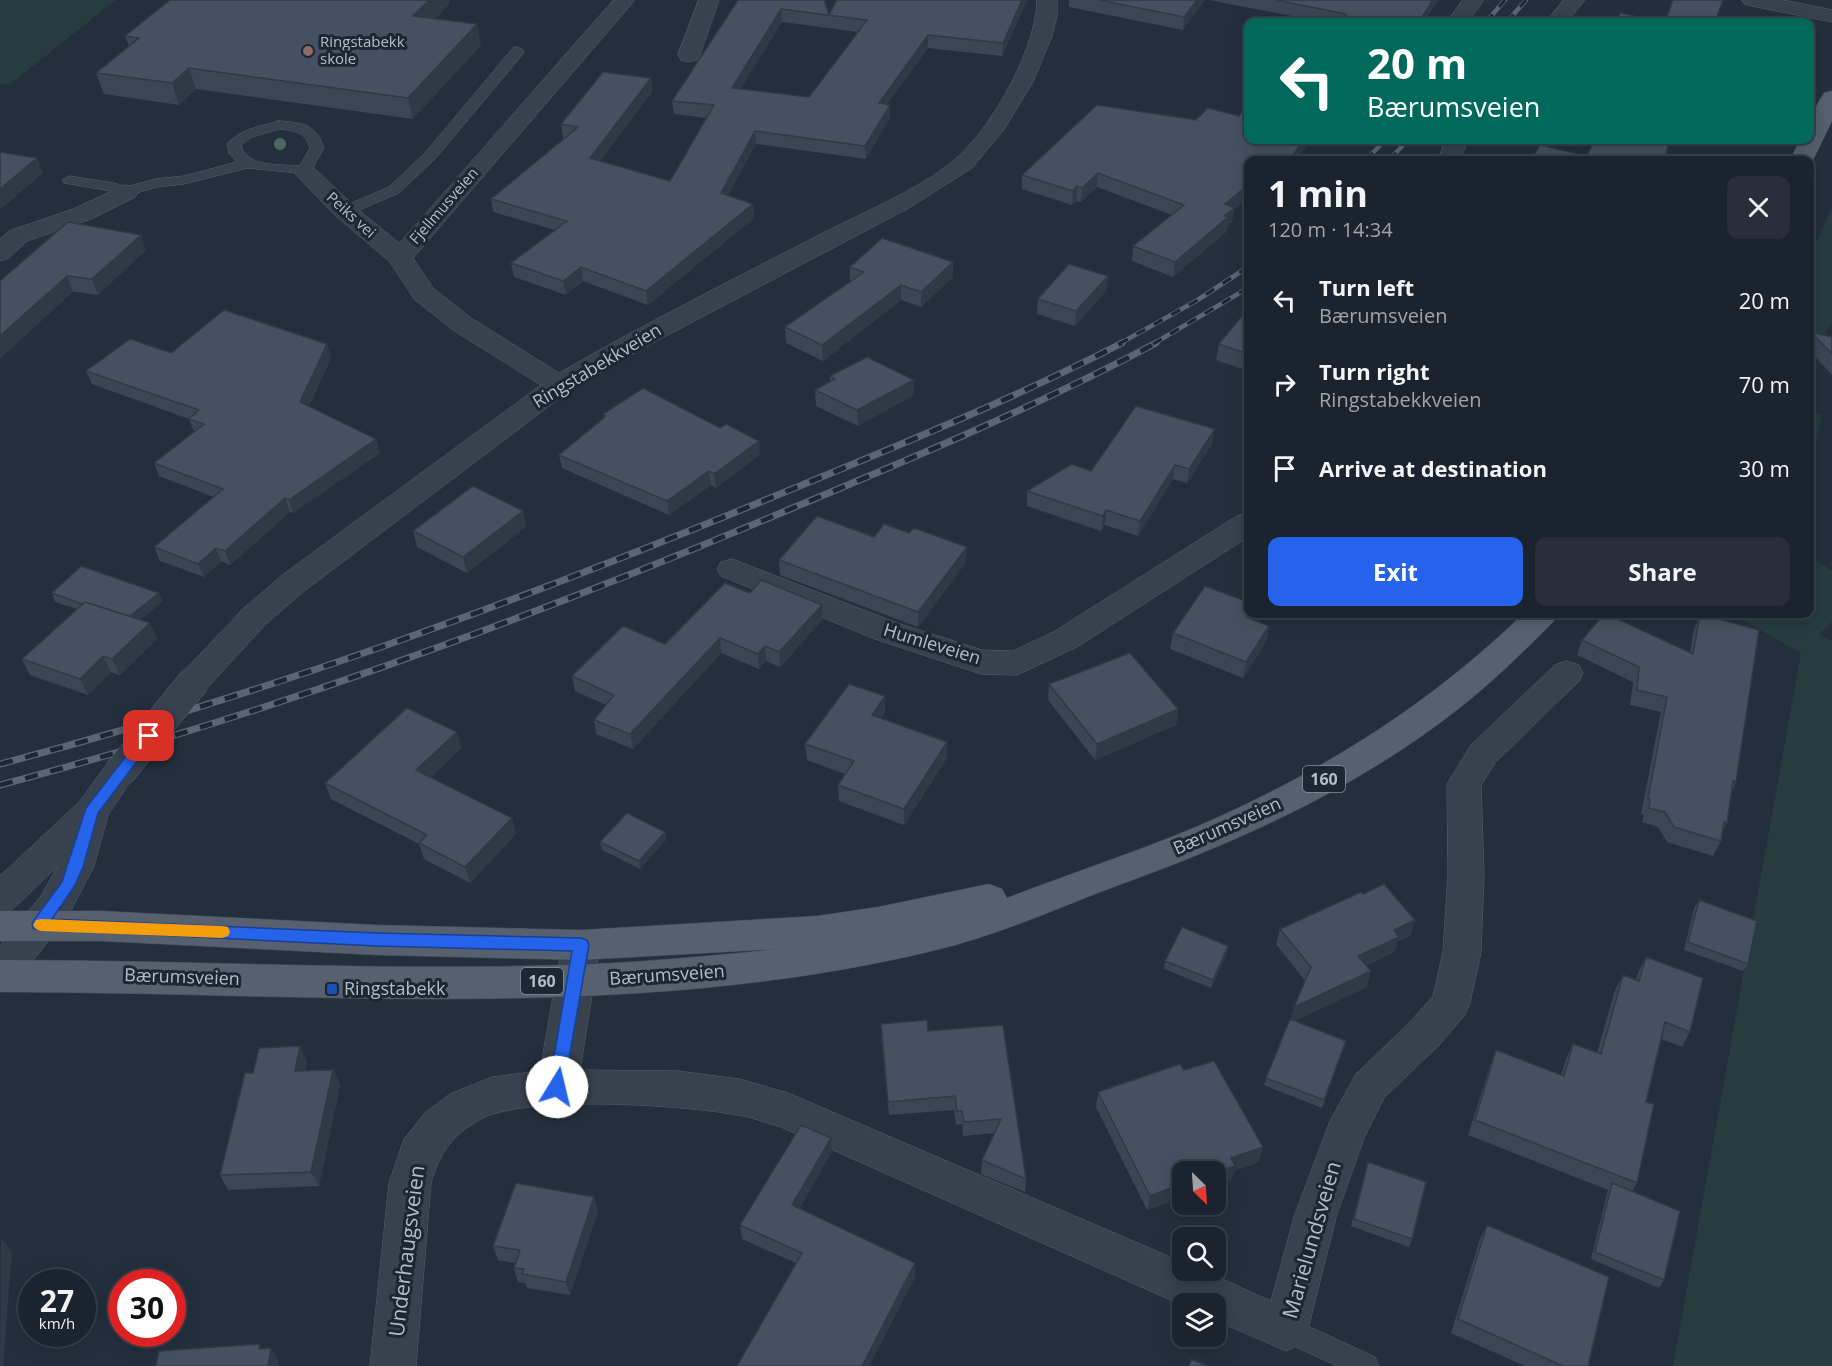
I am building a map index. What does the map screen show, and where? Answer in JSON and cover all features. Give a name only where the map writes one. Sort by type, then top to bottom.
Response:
[{"type":"main road","points":[[1814,134],[1832,98]]},
{"type":"main road","name":"Bærumsveien","points":[[0,926],[40,925],[388,940],[693,976],[807,961],[902,943],[986,921],[1071,887],[1150,860],[1214,834],[1286,800],[1343,769],[1447,699],[1494,660],[1538,618]]},
{"type":"main road","name":"Bærumsveien","points":[[0,974],[84,974],[300,982],[495,983],[578,963]]},
{"type":"street","name":"Fjellmusveien","points":[[559,385],[462,324],[438,306],[423,293],[400,257],[625,0]]},
{"type":"street","points":[[689,55],[709,0]]},
{"type":"street","name":"Ringstabekkveien","points":[[0,899],[92,812],[119,773],[195,680],[255,616],[292,584],[559,385],[633,342],[898,204],[971,156],[1001,115],[1043,35],[1047,0]]},
{"type":"street","points":[[1460,18],[1474,0]]},
{"type":"street","points":[[1559,18],[1575,0]]},
{"type":"street","points":[[1752,0],[1832,16]]},
{"type":"street","name":"Peiks vei","points":[[304,171],[345,211],[400,257]]},
{"type":"street","points":[[6,240],[82,214],[126,192]]},
{"type":"street","name":"Humleveien","points":[[732,569],[886,631],[981,662],[1017,663],[1066,639],[1244,526]]},
{"type":"street","name":"Marielundsveien","points":[[557,1087],[678,1089],[739,1097],[788,1111],[1286,1329],[1316,1214],[1345,1134],[1370,1086],[1425,1033],[1450,1003],[1462,952],[1466,875],[1464,784],[1483,754],[1567,673]]},
{"type":"street","name":"Ringstabekkveien","points":[[0,974],[40,925],[68,885],[76,867],[92,812]]},
{"type":"street","points":[[557,1087],[578,963]]},
{"type":"street","name":"Underhaugsveien","points":[[393,1366],[410,1183],[419,1152],[439,1126],[464,1107],[492,1095],[557,1087]]},
{"type":"lane","points":[[345,211],[394,190],[430,156],[518,51]]},
{"type":"lane","points":[[69,180],[114,187],[126,192],[155,183],[213,174],[247,164],[304,171],[316,148],[314,136],[301,128],[279,125],[245,135],[234,144],[236,153],[247,164]]},
{"type":"lane","points":[[191,191],[213,174]]},
{"type":"lane","points":[[1286,1329],[1366,1366]]},
{"type":"green space","points":[[0,0],[116,0],[9,85],[0,84]]},
{"type":"green space","points":[[1832,208],[1832,321],[1814,358],[1814,246]]},
{"type":"green space","points":[[1814,412],[1822,416],[1814,452]]},
{"type":"green space","points":[[1814,557],[1832,571],[1832,622],[1819,634],[1832,641],[1832,1366],[1673,1366],[1801,653],[1739,618],[1814,618]]},
{"type":"building","name":"Ringstabekk skole","points":[[170,0],[429,0],[413,16],[477,24],[408,98],[189,68],[172,83],[96,73],[139,38],[125,36]]},
{"type":"building","points":[[738,0],[824,0],[829,15],[837,0],[1022,0],[1003,43],[928,35],[879,103],[890,105],[865,146],[755,131],[721,193],[753,204],[646,291],[581,267],[563,281],[511,263],[567,221],[491,199],[578,127],[561,124],[603,72],[651,78],[590,158],[670,181],[714,105],[672,101]],"holes":[[[781,9],[867,20],[809,97],[732,88]]]},
{"type":"building","points":[[1099,0],[1197,0],[1184,17]]},
{"type":"building","points":[[1276,0],[1433,0],[1422,18],[1343,18],[1346,14]]},
{"type":"building","points":[[1673,0],[1723,0],[1716,18],[1666,18]]},
{"type":"building","points":[[1620,13],[1645,18],[1618,18]]},
{"type":"building","points":[[1097,105],[1196,120],[1208,108],[1239,116],[1244,110],[1244,144],[1301,144],[1292,156],[1244,156],[1244,188],[1225,204],[1234,208],[1224,216],[1228,217],[1175,262],[1133,246],[1184,205],[1098,173],[1082,188],[1077,186],[1073,191],[1022,175]]},
{"type":"building","points":[[1592,144],[1669,144],[1665,156],[1587,156]]},
{"type":"building","points":[[1540,145],[1587,156],[1533,156]]},
{"type":"building","points":[[0,152],[37,158],[0,189]]},
{"type":"building","points":[[68,222],[141,235],[92,279],[67,276],[0,336],[0,281]]},
{"type":"building","points":[[882,238],[953,262],[921,292],[901,285],[822,345],[785,327],[864,272],[850,267]]},
{"type":"building","points":[[1069,264],[1108,276],[1076,311],[1038,299]]},
{"type":"building","points":[[224,310],[327,344],[300,402],[376,439],[289,500],[285,498],[225,551],[216,548],[198,564],[154,547],[223,489],[154,463],[204,424],[189,419],[199,410],[86,371],[130,339],[171,353]]},
{"type":"building","points":[[1244,313],[1244,353],[1219,344]]},
{"type":"building","points":[[1814,333],[1832,337],[1832,354],[1814,335]]},
{"type":"building","points":[[867,357],[914,380],[857,410],[815,390],[835,379],[830,376]]},
{"type":"building","points":[[643,388],[720,428],[726,424],[759,441],[714,474],[709,471],[667,501],[559,455],[606,416],[603,414]]},
{"type":"building","points":[[1136,406],[1215,429],[1189,469],[1175,465],[1140,521],[1106,510],[1103,516],[1027,491],[1072,464],[1091,471]]},
{"type":"building","points":[[473,486],[523,511],[463,557],[413,531]]},
{"type":"building","points":[[817,516],[874,537],[884,524],[909,533],[914,528],[967,547],[918,612],[779,560]]},
{"type":"building","points":[[81,566],[159,593],[130,616],[85,602],[82,604],[52,593]]},
{"type":"building","points":[[761,580],[822,605],[779,652],[765,646],[758,654],[720,638],[630,734],[594,720],[614,695],[572,676],[623,626],[665,644],[725,583],[750,593]]},
{"type":"building","points":[[1205,586],[1244,601],[1244,618],[1269,626],[1246,662],[1173,633]]},
{"type":"building","points":[[85,602],[150,623],[112,659],[103,656],[80,679],[22,659]]},
{"type":"building","points":[[1601,618],[1616,618],[1693,654],[1699,618],[1715,618],[1759,630],[1736,782],[1733,781],[1727,823],[1724,822],[1721,841],[1674,827],[1665,812],[1649,808],[1650,800],[1648,799],[1667,697],[1637,690],[1639,667],[1582,640]]},
{"type":"building","points":[[1130,653],[1178,709],[1097,744],[1049,684]]},
{"type":"building","points":[[849,684],[885,696],[872,715],[947,742],[904,809],[838,785],[854,761],[805,744]]},
{"type":"building","points":[[407,708],[457,732],[416,770],[512,818],[465,867],[419,843],[427,835],[325,783]]},
{"type":"building","points":[[627,813],[665,832],[639,861],[600,842]]},
{"type":"building","points":[[1384,884],[1415,920],[1394,930],[1399,937],[1358,956],[1371,971],[1294,1007],[1311,967],[1280,929]]},
{"type":"building","points":[[1699,900],[1757,921],[1748,964],[1688,942]]},
{"type":"building","points":[[1182,927],[1228,946],[1213,980],[1165,961]]},
{"type":"building","points":[[1646,957],[1703,978],[1690,1032],[1665,1022],[1646,1102],[1654,1104],[1637,1183],[1475,1120],[1496,1050],[1564,1076],[1573,1044],[1601,1054],[1623,975],[1639,981]]},
{"type":"building","points":[[1290,1019],[1346,1041],[1324,1100],[1266,1078]]},
{"type":"building","points":[[927,1020],[928,1031],[1003,1025],[1026,1179],[982,1160],[1001,1119],[964,1122],[962,1111],[957,1111],[955,1096],[888,1102],[881,1024]]},
{"type":"building","points":[[300,1046],[295,1071],[333,1070],[311,1172],[220,1175],[245,1073],[253,1073],[259,1048]]},
{"type":"building","points":[[1214,1061],[1263,1147],[1231,1158],[1235,1166],[1226,1169],[1226,1161],[1172,1161],[1172,1187],[1150,1196],[1098,1092],[1180,1064],[1184,1070]]},
{"type":"building","points":[[801,1125],[831,1138],[792,1205],[915,1263],[862,1366],[737,1366],[802,1253],[740,1225]]},
{"type":"building","points":[[1368,1162],[1426,1182],[1412,1239],[1354,1219]]},
{"type":"building","points":[[516,1183],[594,1197],[566,1282],[522,1274],[524,1269],[514,1268],[520,1250],[493,1246]]},
{"type":"building","points":[[1612,1183],[1680,1211],[1664,1280],[1595,1252]]},
{"type":"building","points":[[1487,1225],[1609,1277],[1588,1366],[1563,1366],[1458,1319]]},
{"type":"building","points":[[260,1344],[259,1349],[271,1348],[268,1366],[156,1366],[159,1351]]},
{"type":"building","points":[[1191,1359],[1207,1366],[1189,1366]]},
{"type":"railway","points":[[1489,18],[1505,0]]},
{"type":"railway","points":[[1510,18],[1526,0]]},
{"type":"railway","points":[[1370,156],[1381,144]]},
{"type":"railway","points":[[1393,156],[1404,144]]},
{"type":"railway","points":[[1119,344],[1196,301],[1244,270]]},
{"type":"railway","points":[[1153,344],[1244,290]]},
{"type":"railway","points":[[0,764],[193,709],[288,678],[571,577],[896,446],[1032,387],[1122,343]]},
{"type":"railway","points":[[0,785],[98,758],[291,698],[386,666],[576,596],[863,479],[962,436],[1156,343]]},
{"type":"slow traffic","points":[[41,925],[222,932]]},
{"type":"place","name":"Ringstabekk skole","points":[[308,51]]},
{"type":"place","name":"Ringstabekk","points":[[332,989]]},
{"type":"route","points":[[149,736],[119,773],[92,812],[76,867],[68,885],[40,925],[377,940],[581,945],[557,1087]]}]
